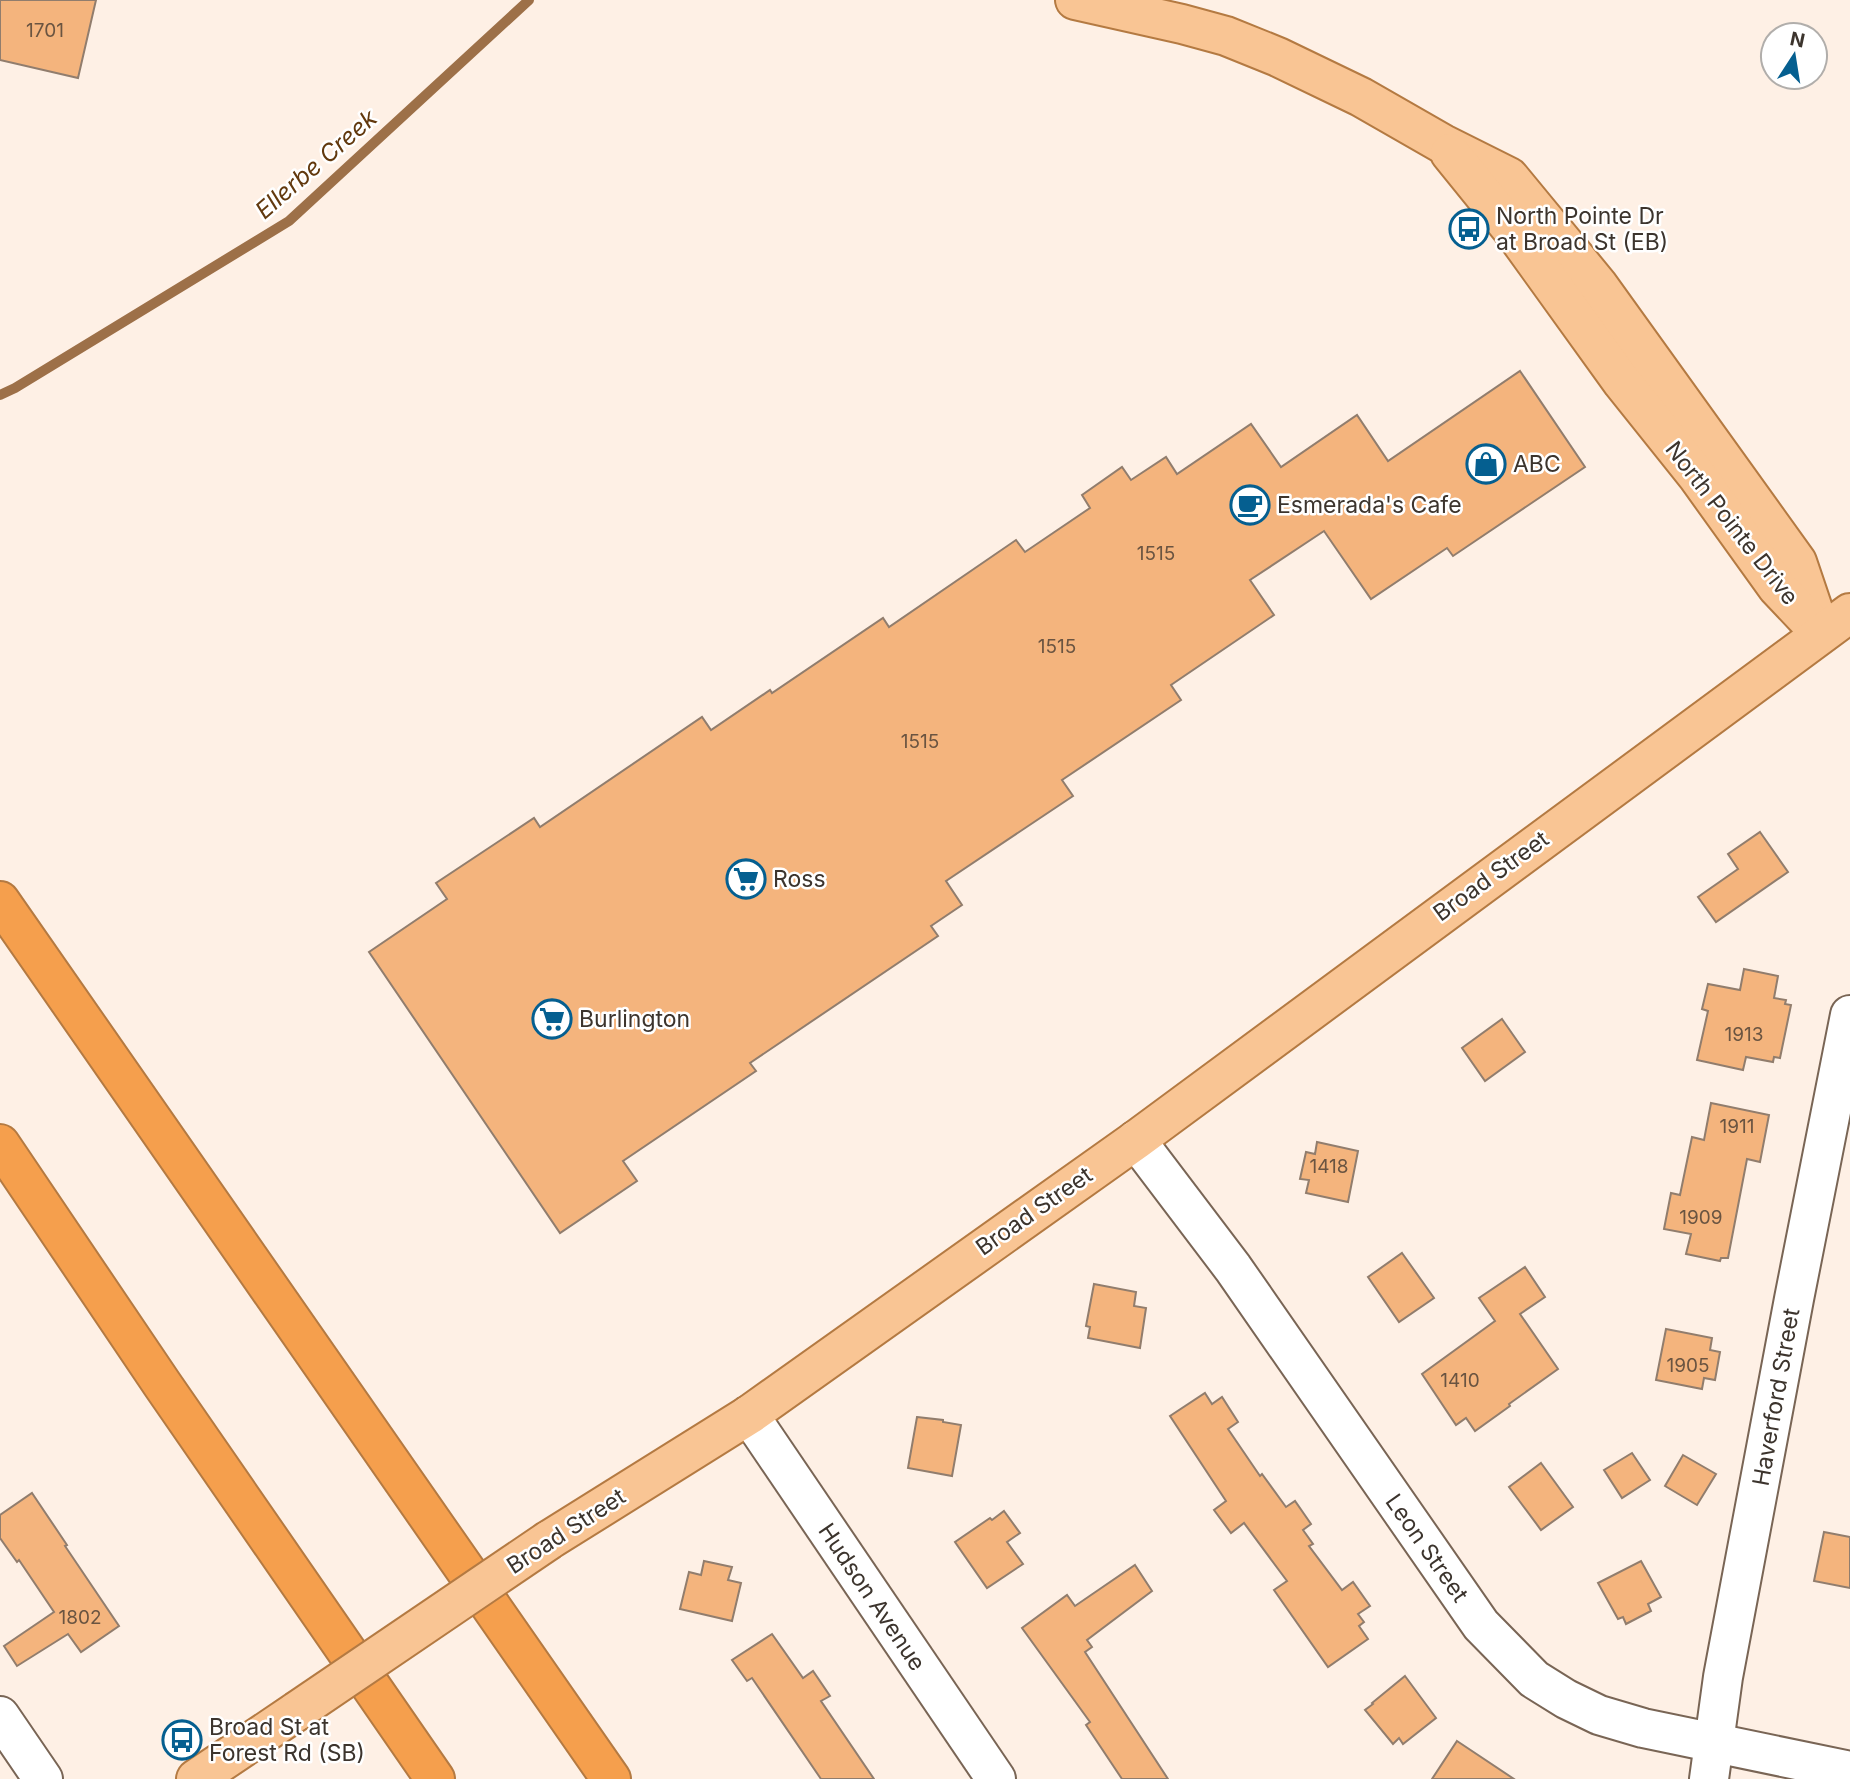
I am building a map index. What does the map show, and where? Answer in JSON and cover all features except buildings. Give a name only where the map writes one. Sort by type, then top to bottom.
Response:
[{"type":"highway","points":[[0,901],[611,1779]]},
{"type":"highway","points":[[0,1144],[435,1779]]},
{"type":"main road","name":"North Pointe Drive","points":[[1075,0],[1226,36],[1338,85],[1443,144],[1514,232],[1622,382],[1698,477],[1777,587],[1835,623]]},
{"type":"main road","name":"Broad Street","points":[[196,1779],[550,1539],[749,1415],[1136,1140],[1835,623]]},
{"type":"street","name":"Haverford Street","points":[[1712,1761],[1723,1677],[1850,1015]]},
{"type":"street","name":"Leon Street","points":[[1136,1140],[1233,1268],[1481,1625],[1534,1679],[1599,1715],[1643,1728],[1712,1761],[1850,1771]]},
{"type":"street","name":"Hudson Avenue","points":[[749,1415],[996,1779]]},
{"type":"street","points":[[0,1716],[43,1779]]},
{"type":"waterway","name":"Ellerbe Creek","points":[[0,395],[289,221],[529,0]]},
{"type":"place","name":"North Pointe Dr at Broad St (EB)","points":[[1469,229]]},
{"type":"place","name":"ABC","points":[[1486,464]]},
{"type":"place","name":"Esmerada's Cafe","points":[[1250,505]]},
{"type":"place","name":"Ross","points":[[746,879]]},
{"type":"place","name":"Burlington","points":[[552,1019]]},
{"type":"place","name":"Broad St at Forest Rd (SB)","points":[[182,1740]]}]
